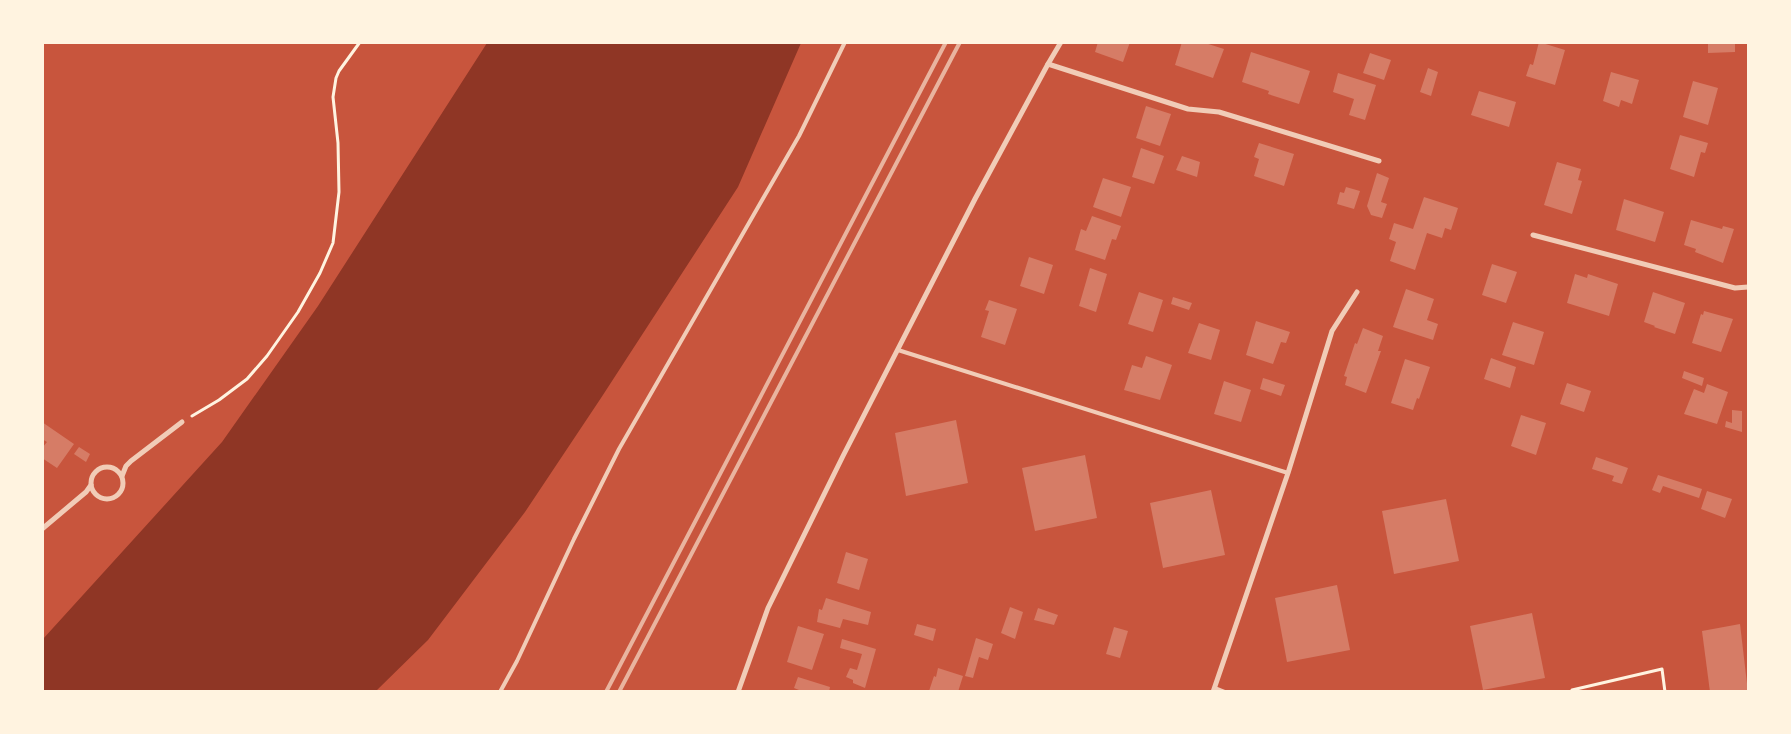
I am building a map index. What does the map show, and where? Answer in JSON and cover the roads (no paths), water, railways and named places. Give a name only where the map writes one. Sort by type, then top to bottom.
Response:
[{"type":"street","points":[[738,692],[768,608],[843,456],[975,199],[1061,42]]},
{"type":"street","points":[[1048,64],[1188,109],[1219,112],[1379,161]]},
{"type":"street","points":[[1533,235],[1735,288],[1748,287]]},
{"type":"street","points":[[1214,690],[1288,473],[1332,330],[1357,292]]},
{"type":"street","points":[[78,499],[88,495],[107,499],[117,496],[122,487],[122,477],[126,466],[182,422]]},
{"type":"street","points":[[110,467],[131,461]]},
{"type":"street","points":[[42,530],[88,490],[95,471],[104,466],[110,467],[119,472],[122,477]]},
{"type":"street","points":[[91,484],[93,492],[97,496]]},
{"type":"lane","points":[[500,692],[517,661],[574,539],[619,449],[799,136],[845,42]]},
{"type":"lane","points":[[898,350],[1288,473]]},
{"type":"lane","points":[[1214,690],[1225,692]]},
{"type":"railway","points":[[606,692],[946,42]]},
{"type":"railway","points":[[619,692],[960,42]]}]
